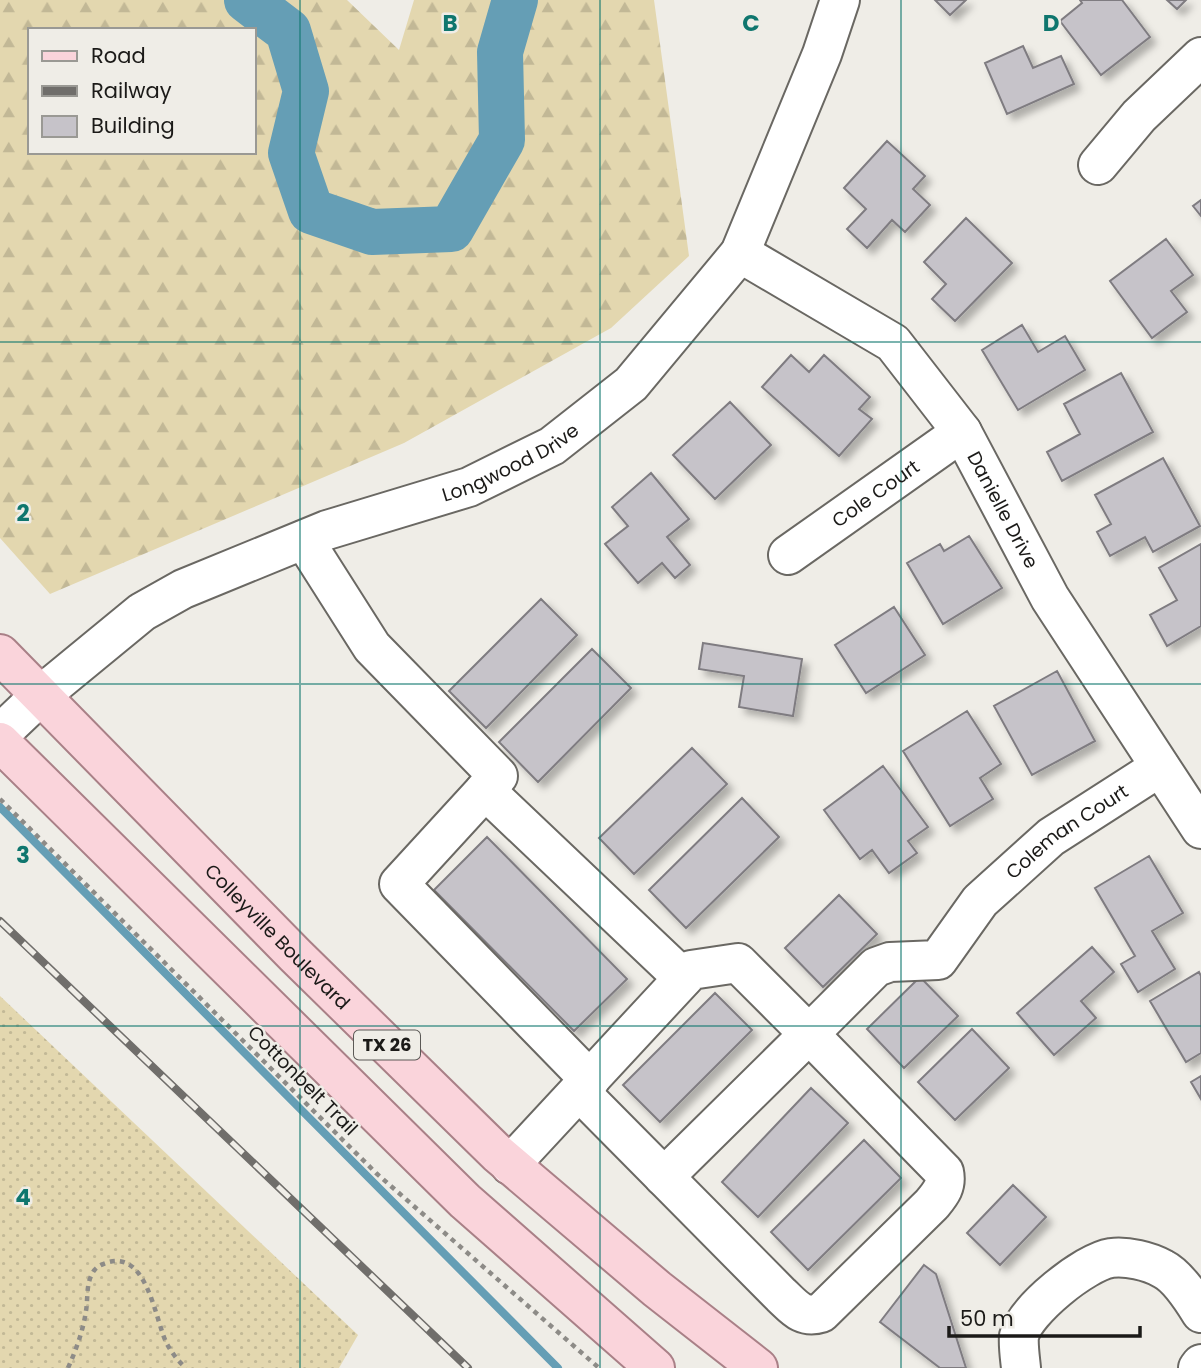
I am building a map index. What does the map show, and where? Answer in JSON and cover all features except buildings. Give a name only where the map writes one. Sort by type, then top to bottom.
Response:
[{"type":"main road","name":"Colleyville Boulevard","points":[[0,654],[295,955],[510,1165],[657,1289],[758,1368]]},
{"type":"main road","name":"TX 26","points":[[0,742],[465,1200],[655,1368]]},
{"type":"street","name":"Longwood Drive","points":[[0,734],[41,695],[142,612],[183,590],[327,530],[469,487],[551,446],[631,384],[740,253],[822,54],[840,0]]},
{"type":"street","points":[[1098,165],[1139,116],[1201,57]]},
{"type":"street","name":"Danielle Drive","points":[[740,253],[893,343],[961,432],[1050,598],[1201,829]]},
{"type":"street","name":"Cole Court","points":[[788,555],[961,432]]},
{"type":"street","points":[[304,540],[372,646],[498,776],[399,884],[584,1086],[664,1177],[781,1295],[802,1314],[812,1316],[821,1313],[932,1204],[946,1182],[944,1172],[738,963],[691,970],[584,1086],[510,1165]]},
{"type":"street","name":"Coleman Court","points":[[664,1177],[876,967],[890,962],[938,960],[980,901],[1051,837],[1160,767]]},
{"type":"street","points":[[485,790],[683,978]]},
{"type":"street","points":[[1021,1368],[1019,1335],[1032,1311],[1074,1275],[1109,1258],[1134,1259],[1164,1269],[1191,1297],[1201,1313]]},
{"type":"path","name":"Cottonbelt Trail","points":[[0,799],[376,1173],[599,1368]]},
{"type":"path","points":[[68,1368],[82,1333],[92,1273],[101,1264],[116,1260],[137,1270],[149,1292],[167,1343],[186,1368]]},
{"type":"green space","points":[[0,0],[347,0],[399,50],[414,0],[654,0],[689,256],[611,328],[404,443],[50,594],[0,538]]},
{"type":"green space","points":[[0,996],[358,1335],[339,1368],[0,1368]]},
{"type":"waterway","points":[[247,0],[288,31],[306,91],[291,153],[311,211],[372,232],[451,229],[502,140],[500,52],[515,0]]},
{"type":"waterway","points":[[0,807],[558,1368]]},
{"type":"railway","points":[[0,921],[468,1368]]}]
